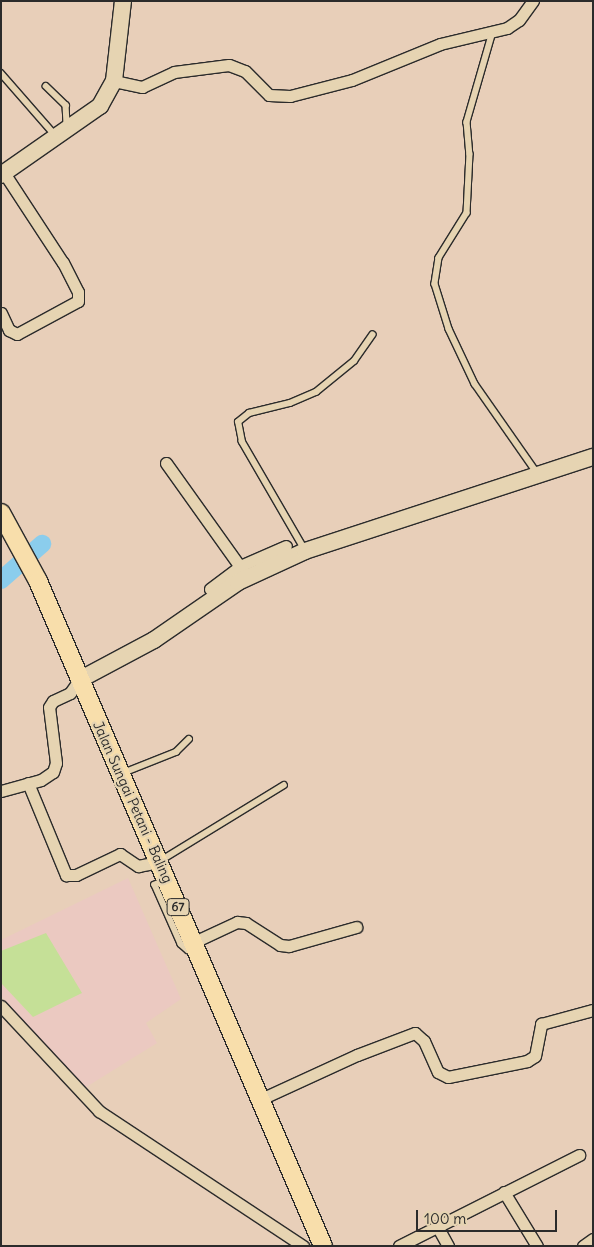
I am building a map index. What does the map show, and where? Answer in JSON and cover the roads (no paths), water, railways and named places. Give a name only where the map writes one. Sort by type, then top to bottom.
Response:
[{"type":"main road","name":"Jalan Sungai Petani - Baling","points":[[1,513],[16,537],[38,581],[322,1241]]},
{"type":"street","points":[[1,313],[9,330],[17,334],[78,301],[78,292],[63,262],[2,174],[100,106],[114,81],[123,1]]},
{"type":"street","points":[[114,81],[142,87],[174,72],[229,65],[245,71],[269,95],[283,97],[352,80],[440,44],[493,32],[514,24],[533,1]]},
{"type":"street","points":[[210,588],[244,572],[305,551],[593,457]]},
{"type":"street","points":[[166,463],[244,572]]},
{"type":"street","points":[[1,791],[47,778],[56,768],[49,707],[53,701],[70,693],[79,680],[154,640],[244,572],[286,546]]},
{"type":"street","points":[[28,783],[66,875],[76,875],[120,854],[138,866],[159,862]]},
{"type":"street","points":[[194,946],[242,921],[289,946],[356,927]]},
{"type":"street","points":[[1,1006],[99,1111],[303,1246]]},
{"type":"street","points":[[261,1099],[357,1055],[415,1033],[424,1041],[438,1072],[448,1077],[527,1060],[536,1056],[541,1024],[593,1010]]},
{"type":"street","points":[[399,1246],[579,1155]]},
{"type":"street","points":[[504,1192],[537,1246]]},
{"type":"street","points":[[437,1226],[448,1246]]},
{"type":"street","points":[[583,1246],[593,1239]]},
{"type":"lane","points":[[493,32],[467,122],[470,154],[467,213],[439,258],[434,273],[435,284],[449,329],[475,384],[538,474]]},
{"type":"lane","points":[[1,73],[62,133]]},
{"type":"lane","points":[[46,86],[66,105],[62,133]]},
{"type":"lane","points":[[305,551],[242,442],[238,422],[249,413],[290,403],[316,392],[354,361],[372,335]]},
{"type":"lane","points":[[121,774],[176,752],[189,739]]},
{"type":"lane","points":[[159,862],[284,785]]},
{"type":"waterway","points":[[1,580],[42,544]]}]
